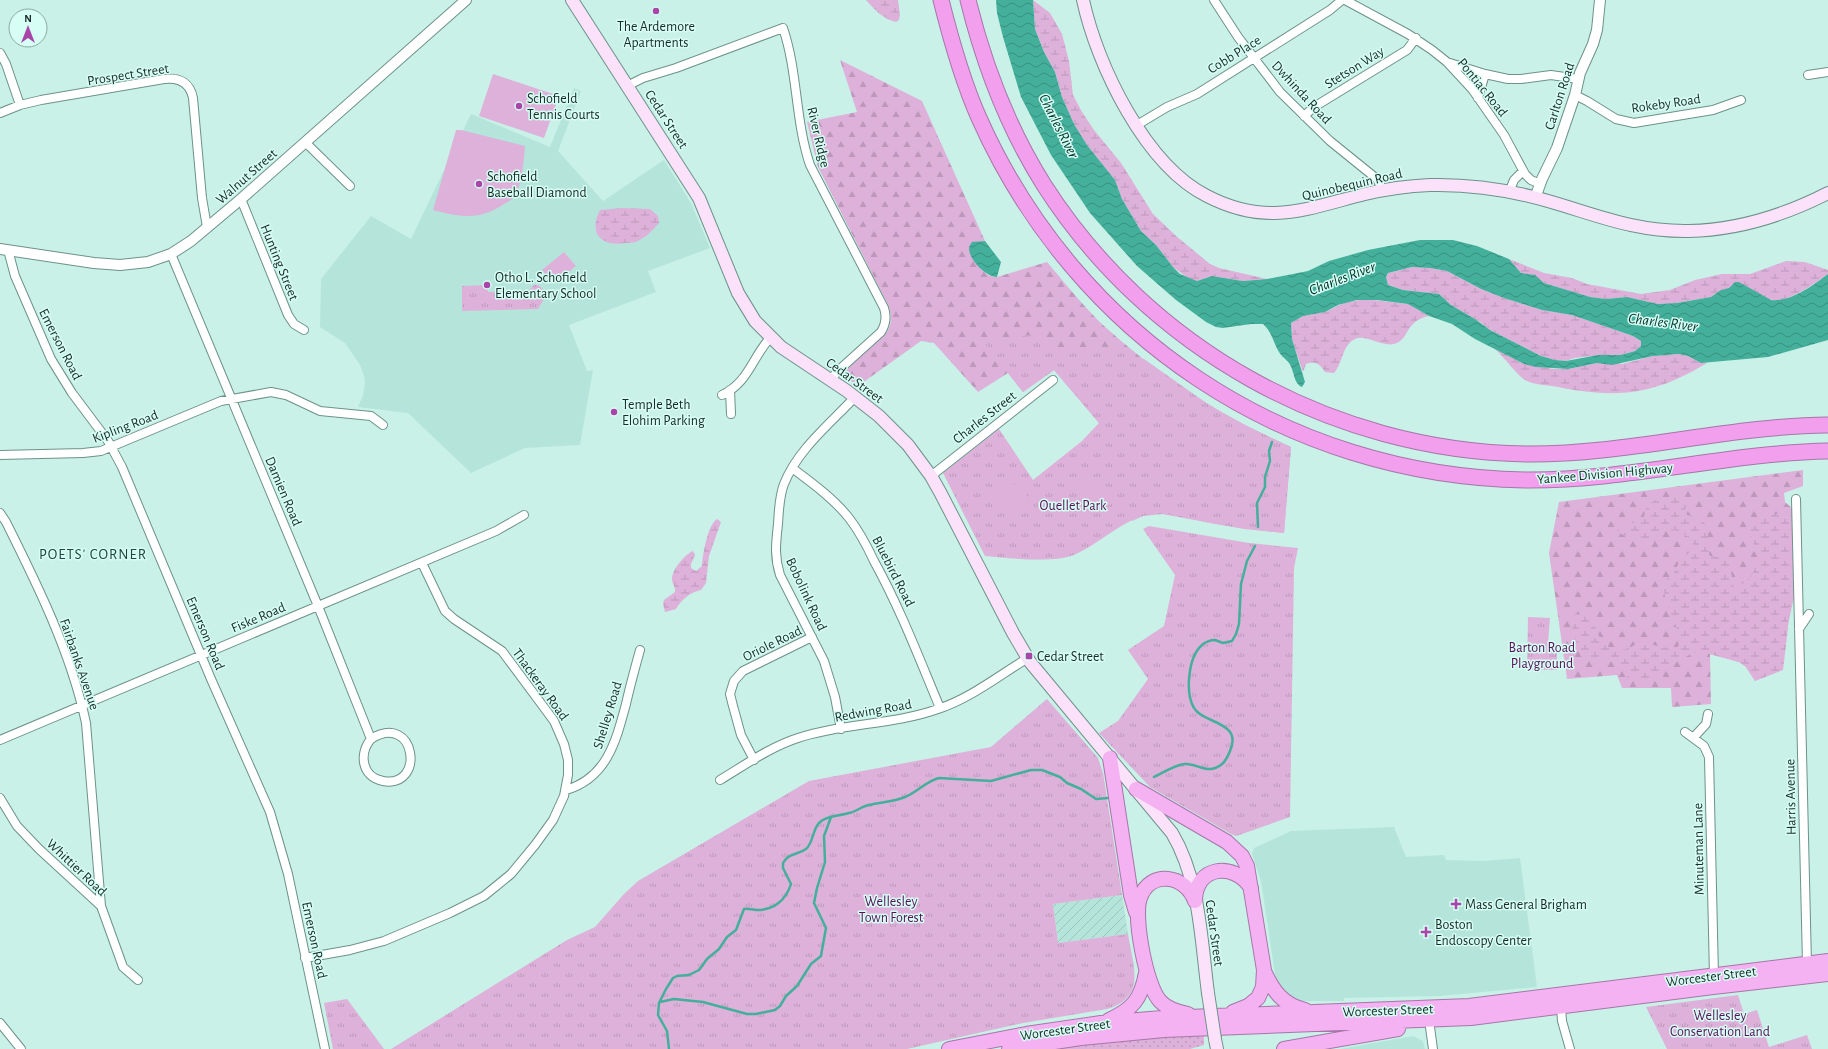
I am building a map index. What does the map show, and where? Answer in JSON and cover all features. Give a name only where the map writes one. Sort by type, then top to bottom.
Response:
[{"type":"highway","name":"Yankee Division Highway","points":[[941,0],[962,73],[984,129],[1012,183],[1054,245],[1094,291],[1148,342],[1197,379],[1262,416],[1317,440],[1367,457],[1433,471],[1493,479],[1539,480],[1584,478],[1767,455],[1828,450]]},
{"type":"highway","name":"Yankee Division Highway","points":[[968,0],[987,66],[1009,120],[1044,185],[1078,233],[1127,288],[1172,326],[1232,369],[1283,397],[1338,419],[1394,436],[1451,448],[1502,453],[1539,454],[1584,451],[1776,428],[1828,425]]},
{"type":"highway","points":[[1110,758],[1131,895],[1138,916]]},
{"type":"highway","points":[[1136,789],[1220,837],[1238,851],[1248,866],[1264,970],[1263,987],[1256,1000],[1248,1006],[1223,1016]]},
{"type":"highway","points":[[1195,901],[1196,891],[1201,881],[1210,874],[1220,870],[1232,871],[1240,875],[1252,889]]},
{"type":"highway","points":[[1195,901],[1191,892],[1183,884],[1169,879],[1158,880],[1146,887],[1141,895],[1138,904],[1138,916],[1146,973],[1156,996],[1166,1006],[1184,1013],[1204,1017]]},
{"type":"highway","name":"Worcester Street","points":[[949,1049],[1026,1034],[1101,1023],[1223,1016],[1441,1008],[1484,1004],[1828,961]]},
{"type":"highway","points":[[1264,970],[1277,994],[1286,1002],[1298,1008],[1318,1012]]},
{"type":"highway","points":[[1101,1023],[1132,1007],[1141,993],[1146,973]]},
{"type":"highway","name":"Worcester Street","points":[[1008,1049],[1081,1038],[1151,1031],[1429,1020],[1492,1016],[1713,987],[1828,974]]},
{"type":"highway","points":[[1284,1049],[1406,1028],[1429,1020]]},
{"type":"main road","name":"Cedar Street","points":[[572,0],[699,198],[741,300],[754,321],[770,338],[785,350],[855,397],[892,428],[908,445],[931,476],[1028,658],[1169,829],[1187,866],[1195,901],[1216,1044]]},
{"type":"main road","name":"Quinobequin Road","points":[[1083,0],[1099,53],[1119,94],[1137,125],[1155,151],[1182,180],[1208,197],[1236,208],[1264,214],[1292,212],[1311,209],[1383,190],[1431,185],[1476,187],[1536,198],[1630,226],[1660,230],[1690,231],[1721,228],[1763,219],[1796,208],[1828,193]]},
{"type":"street","name":"Walnut Street","points":[[4,249],[94,263],[120,265],[148,262],[171,254],[208,227],[241,199],[466,0]]},
{"type":"street","name":"Dwhinda Road","points":[[1214,0],[1253,57],[1280,92],[1330,141],[1377,179],[1383,190]]},
{"type":"street","name":"Cobb Place","points":[[1137,125],[1167,107],[1197,94],[1253,57],[1330,10],[1343,0]]},
{"type":"street","name":"Pontiac Road","points":[[1343,0],[1416,38],[1447,62],[1460,75],[1478,98],[1504,135],[1528,178],[1540,184]]},
{"type":"street","name":"Carlton Road","points":[[1536,198],[1540,184],[1557,148],[1575,95],[1578,79],[1596,37],[1600,0]]},
{"type":"street","name":"River Ridge","points":[[627,86],[638,80],[680,67],[783,28],[790,58],[804,140],[810,164],[884,308],[886,316],[885,325],[882,332],[843,366],[830,380]]},
{"type":"street","name":"Stetson Way","points":[[1304,116],[1313,107],[1407,50],[1416,38]]},
{"type":"street","points":[[0,53],[6,64],[20,105]]},
{"type":"street","points":[[1447,62],[1485,74],[1514,80],[1551,75],[1578,79]]},
{"type":"street","points":[[1808,75],[1828,72]]},
{"type":"street","points":[[1478,98],[1485,74]]},
{"type":"street","name":"Prospect Street","points":[[0,113],[20,105],[166,79],[178,79],[186,83],[191,90],[193,98],[202,198],[208,227]]},
{"type":"street","name":"Rokeby Road","points":[[1575,95],[1616,119],[1634,123],[1713,110],[1741,100]]},
{"type":"street","points":[[305,142],[350,186]]},
{"type":"street","points":[[1509,192],[1514,180],[1523,171]]},
{"type":"street","name":"Hunting Street","points":[[241,199],[288,315],[294,324],[304,330]]},
{"type":"street","name":"Emerson Road","points":[[4,249],[51,359],[72,394],[112,447],[122,467],[270,812],[288,874],[325,1049]]},
{"type":"street","name":"Damien Road","points":[[171,254],[318,606],[371,739]]},
{"type":"street","points":[[722,394],[730,390],[742,380],[770,338]]},
{"type":"street","name":"Charles Street","points":[[931,476],[1053,380]]},
{"type":"street","points":[[730,390],[730,414]]},
{"type":"street","name":"Kipling Road","points":[[0,455],[89,453],[112,447],[215,403],[231,399],[276,393],[286,395],[320,411],[371,416],[383,425]]},
{"type":"street","name":"Bobolink Road","points":[[841,729],[834,696],[824,662],[780,575],[776,559],[779,502],[784,485],[792,468],[803,451],[855,397]]},
{"type":"street","name":"Bluebird Road","points":[[792,468],[815,484],[850,518],[861,536],[905,621],[940,708]]},
{"type":"street","name":"Harris Avenue","points":[[1796,499],[1807,964]]},
{"type":"street","name":"Fairbanks Avenue","points":[[0,513],[37,584],[66,657],[82,704],[86,723],[101,906]]},
{"type":"street","name":"Fiske Road","points":[[0,740],[82,704],[422,563],[496,531],[524,515]]},
{"type":"street","name":"Thackeray Road","points":[[305,958],[350,950],[384,941],[450,913],[484,896],[511,874],[541,837],[557,812],[566,790],[568,770],[566,752],[552,717],[502,652],[454,619],[445,611],[422,563]]},
{"type":"street","points":[[1799,629],[1810,614]]},
{"type":"street","name":"Oriole Road","points":[[754,760],[741,735],[733,706],[730,694],[734,681],[743,671],[812,637]]},
{"type":"street","name":"Shelley Road","points":[[566,790],[579,785],[591,776],[602,766],[610,754],[619,731],[640,650]]},
{"type":"street","name":"Redwing Road","points":[[720,780],[754,760],[798,738],[916,715],[940,708],[970,695],[1028,658]]},
{"type":"street","points":[[1694,737],[1706,724],[1708,714]]},
{"type":"street","name":"Minuteman Lane","points":[[1685,732],[1694,737],[1704,746],[1709,757],[1714,976]]},
{"type":"street","points":[[385,733],[392,733],[405,740],[409,746],[412,761],[406,774],[399,779],[384,782],[376,779],[370,774],[365,768],[363,752],[371,739],[385,733]]},
{"type":"street","name":"Whittier Road","points":[[0,798],[17,826],[39,849],[101,906],[124,967],[138,980]]},
{"type":"street","points":[[1561,1007],[1562,1021],[1570,1049]]},
{"type":"street","points":[[1429,1020],[1433,1049]]},
{"type":"street","points":[[0,1023],[21,1049]]},
{"type":"shaded area","name":"Otho L. Schofield Elementary School","points":[[574,88],[581,91],[558,151],[603,201],[664,160],[691,203],[710,248],[648,271],[656,292],[569,325],[587,371],[593,370],[580,445],[525,448],[471,473],[408,413],[358,407],[363,395],[365,383],[364,376],[360,365],[345,343],[320,327],[321,279],[371,216],[411,239],[471,114],[550,147]]},
{"type":"shaded area","points":[[1394,827],[1406,857],[1444,855],[1446,860],[1483,861],[1520,858],[1537,987],[1440,996],[1344,998],[1344,1001],[1301,1001],[1286,995],[1280,988],[1275,974],[1261,881],[1252,854],[1254,848],[1291,831]]},
{"type":"shaded area","points":[[1122,895],[1128,934],[1058,943],[1053,904]]},
{"type":"shaded area","points":[[1413,1036],[1423,1041],[1425,1049],[1340,1049]]},
{"type":"green space","points":[[866,0],[898,0],[900,15],[899,20],[896,22],[891,21],[876,11]]},
{"type":"green space","points":[[1033,0],[1050,13],[1062,34],[1069,61],[1073,95],[1082,112],[1094,130],[1121,163],[1153,214],[1176,236],[1210,264],[1219,268],[1267,279],[1243,281],[1212,276],[1197,281],[1189,279],[1173,267],[1156,245],[1141,231],[1122,199],[1115,180],[1087,145],[1074,124],[1062,97],[1055,72],[1044,52],[1035,29]]},
{"type":"green space","points":[[840,60],[922,101],[985,241],[977,242],[972,258],[986,273],[993,277],[997,277],[1047,262],[1103,325],[1146,361],[1192,394],[1216,409],[1291,447],[1284,533],[1244,529],[1162,514],[1143,516],[1132,521],[1099,423],[1054,370],[1023,392],[1008,373],[978,392],[934,343],[921,341],[858,386],[839,373],[887,332],[891,320],[889,307],[818,167],[807,122],[857,112]]},
{"type":"green space","name":"Schofield Tennis Courts","points":[[493,74],[559,96],[544,138],[479,116]]},
{"type":"green space","name":"Schofield Baseball Diamond","points":[[456,130],[525,146],[521,179],[517,192],[512,199],[495,209],[478,215],[461,216],[433,210]]},
{"type":"green space","points":[[622,208],[650,209],[658,216],[659,223],[652,231],[636,242],[617,244],[609,243],[599,237],[596,232],[595,225],[597,218],[600,210]]},
{"type":"green space","points":[[564,252],[576,266],[554,284],[542,270]]},
{"type":"green space","points":[[1509,259],[1544,273],[1572,278],[1587,284],[1641,294],[1670,290],[1695,280],[1722,274],[1750,274],[1786,261],[1805,262],[1828,270],[1828,274],[1802,292],[1779,300],[1772,300],[1764,297],[1739,282],[1732,285],[1729,289],[1718,292],[1711,297],[1677,303],[1658,304],[1627,297],[1606,299],[1589,297],[1544,283],[1532,275],[1521,273]]},
{"type":"green space","points":[[1412,267],[1447,271],[1481,289],[1504,298],[1542,310],[1572,315],[1633,336],[1641,341],[1641,346],[1635,351],[1621,355],[1574,358],[1566,361],[1541,356],[1490,330],[1480,322],[1451,305],[1439,294],[1403,290],[1388,285],[1386,277],[1388,273]]},
{"type":"green space","points":[[488,285],[488,292],[529,290],[534,285],[538,285],[544,290],[545,297],[538,309],[462,311],[462,286]]},
{"type":"green space","points":[[1364,299],[1408,304],[1429,316],[1421,318],[1415,322],[1403,339],[1394,344],[1384,344],[1363,338],[1355,339],[1348,345],[1334,373],[1325,372],[1319,365],[1312,362],[1306,364],[1303,372],[1292,340],[1291,323],[1303,316],[1325,312],[1344,303]]},
{"type":"green space","name":"Ouellet Park","points":[[1028,335],[1066,351],[1093,352],[1105,348],[1144,359],[1212,407],[1291,447],[1284,533],[1254,530],[1198,521],[1171,514],[1158,513],[1131,521],[1085,549],[1067,557],[1032,560],[985,556],[943,473],[999,429],[1033,480],[1082,441],[1099,423],[1054,370],[1023,392],[983,341]]},
{"type":"green space","points":[[1495,349],[1524,364],[1554,369],[1568,369],[1597,363],[1622,364],[1653,356],[1679,354],[1707,363],[1688,374],[1652,388],[1635,392],[1599,393],[1529,382],[1518,374]]},
{"type":"green space","points":[[1803,470],[1803,486],[1784,493],[1785,502],[1792,508],[1794,597],[1780,662],[1745,666],[1739,662],[1710,654],[1711,704],[1672,707],[1671,688],[1622,688],[1617,675],[1567,679],[1549,553],[1559,502]]},
{"type":"green space","points":[[1092,474],[1110,504],[1090,516],[1072,486]]},
{"type":"green space","points":[[997,480],[1025,487],[1028,499],[1022,509],[1014,514],[1009,514],[999,511],[995,507],[997,486],[995,483]]},
{"type":"green space","points":[[1687,497],[1691,499],[1685,510],[1687,515],[1698,518],[1704,522],[1707,530],[1708,551],[1710,556],[1727,558],[1729,561],[1734,588],[1751,577],[1759,558],[1749,531],[1749,519],[1777,514],[1788,514],[1792,516],[1788,628],[1783,670],[1755,681],[1745,666],[1739,662],[1702,652],[1693,653],[1648,678],[1631,680],[1628,678],[1624,668],[1619,662],[1611,659],[1588,659],[1579,653],[1571,623],[1571,618],[1575,614],[1584,615],[1591,620],[1602,641],[1616,650],[1627,649],[1639,642],[1672,649],[1678,647],[1680,638],[1665,597],[1665,581],[1675,571],[1680,560],[1695,547],[1689,538],[1677,531],[1667,531],[1661,534],[1652,543],[1638,537],[1623,535],[1617,531],[1620,527],[1644,519],[1645,511],[1648,506],[1658,499]]},
{"type":"green space","points":[[717,519],[721,522],[709,556],[706,583],[701,590],[686,597],[676,609],[665,612],[663,604],[664,600],[675,592],[672,579],[676,567],[693,551],[695,555],[691,568],[696,571],[702,566],[708,534]]},
{"type":"green space","points":[[1149,526],[1249,543],[1298,548],[1294,568],[1290,817],[1236,836],[1231,834],[1150,787],[1099,733],[1118,721],[1148,679],[1128,650],[1164,626],[1175,575],[1143,529]]},
{"type":"green space","name":"Barton Road Playground","points":[[1528,617],[1550,618],[1548,643],[1557,645],[1557,670],[1527,670]]},
{"type":"green space","name":"Wellesley Town Forest","points":[[1047,699],[1098,758],[1103,773],[1122,895],[1053,904],[1058,943],[1128,934],[1134,969],[1133,988],[1128,997],[1120,1004],[1107,1009],[1023,1023],[907,1049],[391,1049],[567,940],[595,927],[624,894],[638,881],[809,781],[991,747]]},
{"type":"green space","name":"Wellesley Conservation Land","points":[[1738,995],[1744,1014],[1757,1010],[1769,1047],[1807,1035],[1812,1049],[1667,1049],[1646,1007]]},
{"type":"green space","points":[[347,999],[384,1049],[333,1049],[324,1003]]},
{"type":"green space","points":[[1204,1035],[1204,1045],[1190,1049],[1055,1049],[1127,1040]]},
{"type":"water","name":"Charles River","points":[[996,0],[1033,0],[1035,29],[1044,52],[1055,72],[1062,97],[1074,124],[1087,145],[1115,180],[1122,199],[1141,231],[1156,245],[1180,274],[1197,281],[1212,276],[1243,281],[1267,279],[1308,271],[1329,261],[1368,250],[1420,240],[1453,240],[1477,246],[1509,259],[1521,273],[1535,275],[1544,283],[1590,297],[1606,299],[1627,297],[1658,304],[1677,303],[1711,297],[1721,290],[1729,288],[1735,282],[1739,282],[1771,300],[1779,300],[1794,296],[1828,274],[1828,340],[1768,357],[1701,363],[1688,356],[1679,354],[1653,356],[1612,365],[1597,363],[1568,369],[1536,367],[1524,364],[1475,339],[1452,324],[1429,316],[1408,304],[1377,300],[1357,300],[1338,305],[1325,312],[1303,316],[1291,323],[1292,339],[1305,382],[1302,387],[1297,383],[1291,366],[1280,353],[1263,324],[1223,328],[1216,327],[1206,322],[1176,300],[1137,266],[1090,213],[1051,155],[1021,97],[997,13]],"holes":[[[1412,267],[1447,271],[1481,289],[1504,298],[1542,310],[1572,315],[1633,336],[1641,341],[1641,346],[1635,351],[1621,355],[1598,355],[1566,361],[1555,360],[1541,356],[1490,330],[1451,305],[1439,294],[1403,290],[1388,285],[1386,277],[1388,273]]]},
{"type":"water","points":[[985,241],[1001,262],[997,277],[983,271],[972,258],[970,253],[969,247],[972,242]]},
{"type":"waterway","points":[[1258,527],[1257,503],[1265,487],[1265,477],[1270,461],[1269,451],[1272,442]]},
{"type":"waterway","points":[[1154,777],[1173,767],[1185,764],[1212,769],[1223,763],[1230,751],[1233,741],[1227,728],[1205,717],[1194,708],[1189,694],[1189,675],[1197,651],[1202,645],[1213,640],[1223,643],[1232,641],[1236,634],[1239,624],[1241,584],[1247,561],[1255,546]]},
{"type":"waterway","points":[[669,1049],[667,1031],[658,1015],[659,1003],[673,978],[677,976],[689,975],[699,970],[707,959],[719,949],[727,937],[736,930],[744,909],[763,910],[774,906],[783,899],[791,884],[783,868],[783,863],[788,857],[803,851],[809,846],[817,825],[823,820],[852,812],[866,806],[900,799],[910,795],[934,779],[991,781],[1031,770],[1042,770],[1060,777],[1067,783],[1081,789],[1096,799],[1108,798]]},
{"type":"waterway","points":[[660,1002],[674,999],[703,1002],[747,1014],[756,1014],[775,1010],[780,1006],[786,996],[797,986],[811,964],[821,956],[826,928],[814,903],[825,862],[824,836],[831,817]]},
{"type":"place","name":"The Ardemore Apartments","points":[[656,11]]},
{"type":"place","name":"Schofield Tennis Courts","points":[[519,106]]},
{"type":"place","name":"Schofield Baseball Diamond","points":[[479,184]]},
{"type":"place","name":"Otho L. Schofield Elementary School","points":[[487,285]]},
{"type":"place","name":"Temple Beth Elohim Parking","points":[[614,412]]},
{"type":"place","name":"Cedar Street","points":[[1029,656]]},
{"type":"place","name":"Mass General Brigham","points":[[1456,904]]},
{"type":"place","name":"Boston Endoscopy Center","points":[[1426,932]]},
{"type":"district","name":"POETS' CORNER","points":[[93,554]]}]
